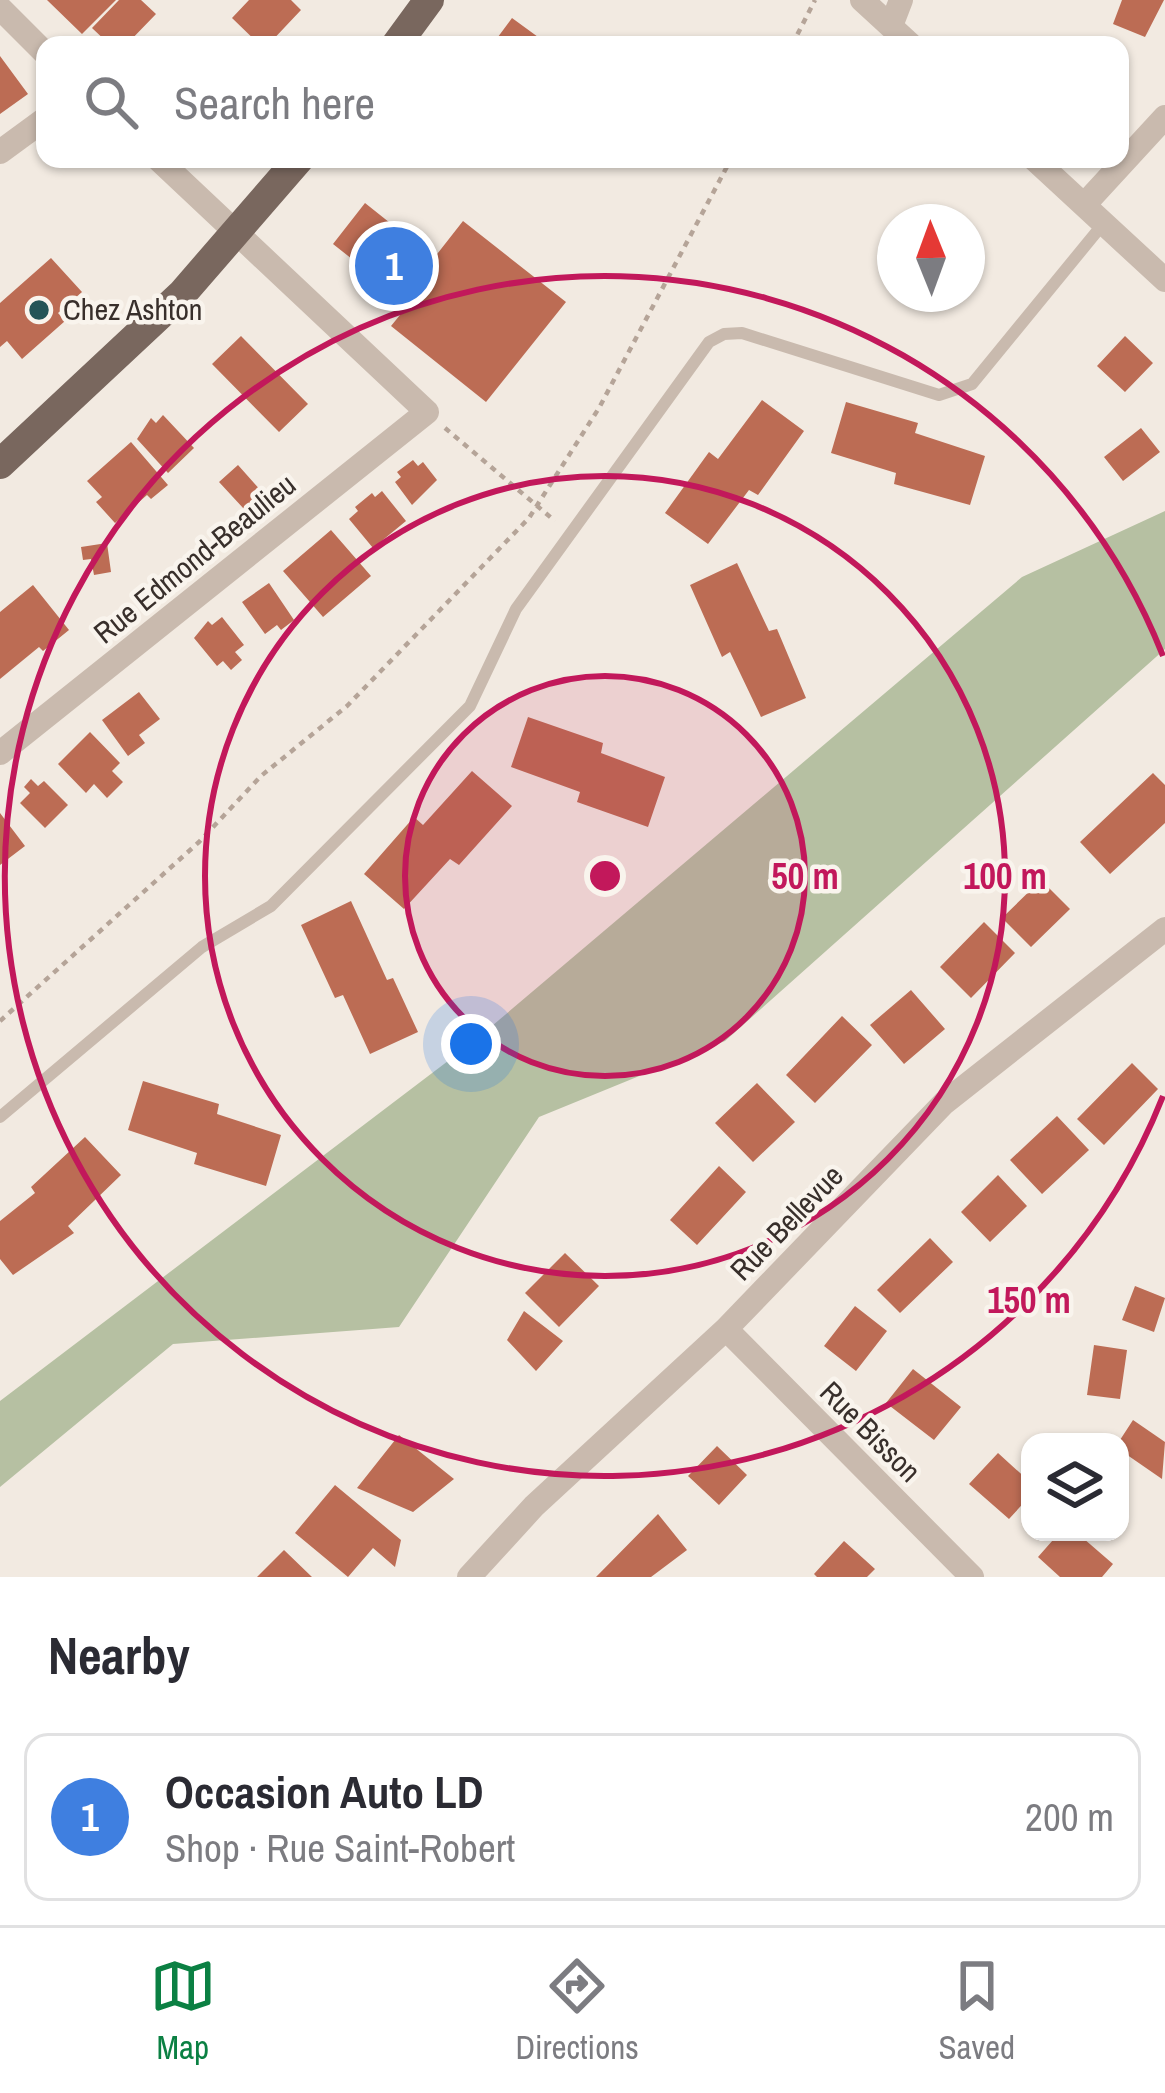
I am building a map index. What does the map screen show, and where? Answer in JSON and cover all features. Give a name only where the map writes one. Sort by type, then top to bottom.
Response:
[{"type":"main road","points":[[403,36],[429,0]]},
{"type":"main road","points":[[0,464],[182,295],[291,168]]},
{"type":"street","points":[[862,0],[901,36]]},
{"type":"street","points":[[890,26],[901,0]]},
{"type":"street","points":[[0,8],[36,44]]},
{"type":"street","points":[[1129,156],[1165,117]]},
{"type":"street","points":[[0,152],[36,126]]},
{"type":"street","points":[[168,168],[427,412]]},
{"type":"street","points":[[1044,168],[1165,280]]},
{"type":"street","points":[[1084,205],[1118,168]]},
{"type":"street","name":"Rue Edmond-Beaulieu","points":[[0,753],[427,412]]},
{"type":"street","name":"Rue Bellevue","points":[[469,1577],[533,1506],[726,1329],[944,1103],[1165,929]]},
{"type":"street","name":"Rue Bisson","points":[[726,1329],[972,1577]]},
{"type":"lane","points":[[0,1117],[202,947],[271,905],[470,706],[516,608],[709,342],[724,334],[742,333],[939,395],[956,391],[972,384],[1103,223]]},
{"type":"path","points":[[797,36],[815,0]]},
{"type":"path","points":[[0,1021],[199,842],[261,776],[346,706],[449,604],[537,506],[599,408],[725,168]]},
{"type":"path","points":[[427,412],[571,535]]},
{"type":"green space","points":[[1165,511],[1165,649],[725,1041],[539,1117],[399,1327],[173,1344],[0,1487],[0,1401],[473,1042],[1022,577]]},
{"type":"building","points":[[47,0],[116,0],[82,34]]},
{"type":"building","points":[[119,0],[141,0],[156,14],[135,36],[100,36],[92,28]]},
{"type":"building","points":[[249,0],[291,0],[301,10],[276,36],[251,36],[232,18]]},
{"type":"building","points":[[1122,0],[1164,0],[1145,37],[1113,24]]},
{"type":"building","points":[[512,18],[537,36],[499,36]]},
{"type":"building","points":[[0,56],[28,94],[0,114]]},
{"type":"building","points":[[365,203],[434,258],[463,221],[566,302],[486,402],[391,326],[409,304],[333,244]]},
{"type":"building","points":[[51,258],[82,292],[58,313],[65,321],[22,359],[7,341],[0,347],[0,303]]},
{"type":"building","points":[[241,336],[308,404],[279,432],[212,364]]},
{"type":"building","points":[[1125,336],[1153,363],[1125,392],[1097,366]]},
{"type":"building","points":[[762,400],[804,431],[758,495],[749,490],[708,544],[665,513],[709,452],[718,459]]},
{"type":"building","points":[[846,402],[918,423],[915,433],[985,456],[970,505],[894,484],[896,473],[831,453]]},
{"type":"building","points":[[163,415],[194,448],[168,473],[137,439],[151,418],[156,423]]},
{"type":"building","points":[[1141,428],[1160,452],[1123,481],[1104,457]]},
{"type":"building","points":[[131,442],[168,485],[151,499],[147,495],[115,523],[96,502],[102,497],[87,481]]},
{"type":"building","points":[[413,460],[418,466],[423,462],[437,480],[412,505],[395,482],[401,477],[397,472]]},
{"type":"building","points":[[238,465],[263,493],[244,509],[219,482]]},
{"type":"building","points":[[382,491],[406,521],[373,548],[349,519],[358,511],[355,507]]},
{"type":"building","points":[[331,530],[371,576],[323,617],[283,571]]},
{"type":"building","points":[[107,543],[111,572],[94,575],[91,559],[83,560],[81,547]]},
{"type":"building","points":[[737,563],[769,631],[777,629],[806,698],[761,717],[730,652],[722,657],[690,585]]},
{"type":"building","points":[[269,583],[294,620],[265,634],[242,602]]},
{"type":"building","points":[[33,585],[69,630],[0,679],[0,612]]},
{"type":"building","points":[[222,617],[244,645],[235,652],[242,660],[231,670],[223,661],[217,666],[194,638],[208,621],[212,625]]},
{"type":"building","points":[[139,692],[160,719],[139,735],[145,743],[128,756],[102,720]]},
{"type":"building","points":[[528,717],[603,743],[601,753],[665,777],[648,827],[577,802],[580,792],[511,767]]},
{"type":"building","points":[[90,732],[120,763],[112,771],[123,782],[107,798],[94,784],[86,793],[58,764]]},
{"type":"building","points":[[472,771],[512,806],[459,865],[450,859],[404,909],[364,874],[414,817],[423,825]]},
{"type":"building","points":[[1153,773],[1165,785],[1165,823],[1110,874],[1080,842]]},
{"type":"building","points":[[31,779],[38,786],[44,781],[68,805],[45,828],[20,803],[30,793],[24,787]]},
{"type":"building","points":[[0,813],[25,846],[0,865]]},
{"type":"building","points":[[1041,880],[1070,909],[1031,947],[1002,918]]},
{"type":"building","points":[[351,901],[387,980],[393,978],[418,1032],[370,1054],[343,995],[335,998],[301,925]]},
{"type":"building","points":[[984,922],[1015,953],[971,998],[940,967]]},
{"type":"building","points":[[911,990],[945,1029],[904,1064],[870,1025]]},
{"type":"building","points":[[842,1016],[872,1045],[815,1103],[786,1075]]},
{"type":"building","points":[[1132,1063],[1158,1089],[1104,1145],[1077,1119]]},
{"type":"building","points":[[143,1081],[219,1104],[217,1114],[281,1135],[266,1186],[194,1164],[197,1153],[128,1130]]},
{"type":"building","points":[[757,1083],[795,1122],[753,1162],[715,1123]]},
{"type":"building","points":[[1057,1116],[1089,1150],[1042,1194],[1010,1160]]},
{"type":"building","points":[[85,1137],[121,1175],[68,1226],[74,1233],[13,1275],[0,1259],[0,1221],[35,1193],[31,1187]]},
{"type":"building","points":[[719,1166],[746,1192],[697,1245],[670,1220]]},
{"type":"building","points":[[998,1175],[1027,1206],[990,1242],[961,1212]]},
{"type":"building","points":[[930,1238],[953,1262],[900,1313],[877,1290]]},
{"type":"building","points":[[565,1253],[599,1286],[559,1327],[525,1293]]},
{"type":"building","points":[[1135,1286],[1165,1298],[1154,1332],[1122,1320]]},
{"type":"building","points":[[855,1306],[887,1331],[856,1371],[824,1346]]},
{"type":"building","points":[[524,1311],[563,1341],[536,1371],[507,1340]]},
{"type":"building","points":[[1094,1345],[1127,1350],[1120,1399],[1087,1395]]},
{"type":"building","points":[[913,1369],[961,1407],[934,1440],[886,1403]]},
{"type":"building","points":[[1133,1420],[1165,1442],[1162,1479],[1129,1456],[1129,1433],[1125,1433]]},
{"type":"building","points":[[399,1435],[454,1479],[413,1512],[357,1488]]},
{"type":"building","points":[[717,1446],[747,1475],[719,1505],[688,1476]]},
{"type":"building","points":[[998,1453],[1021,1474],[1021,1506],[1009,1519],[969,1484]]},
{"type":"building","points":[[335,1485],[401,1540],[395,1567],[373,1548],[348,1577],[295,1533]]},
{"type":"building","points":[[658,1514],[687,1550],[651,1577],[596,1577]]},
{"type":"building","points":[[844,1541],[875,1569],[867,1577],[817,1577],[814,1574]]},
{"type":"building","points":[[1052,1541],[1086,1541],[1113,1564],[1102,1577],[1060,1577],[1038,1557]]},
{"type":"building","points":[[284,1550],[312,1577],[257,1577]]},
{"type":"place","name":"Occasion Auto LD","points":[[394,266]]},
{"type":"place","name":"Chez Ashton","points":[[39,310]]}]
